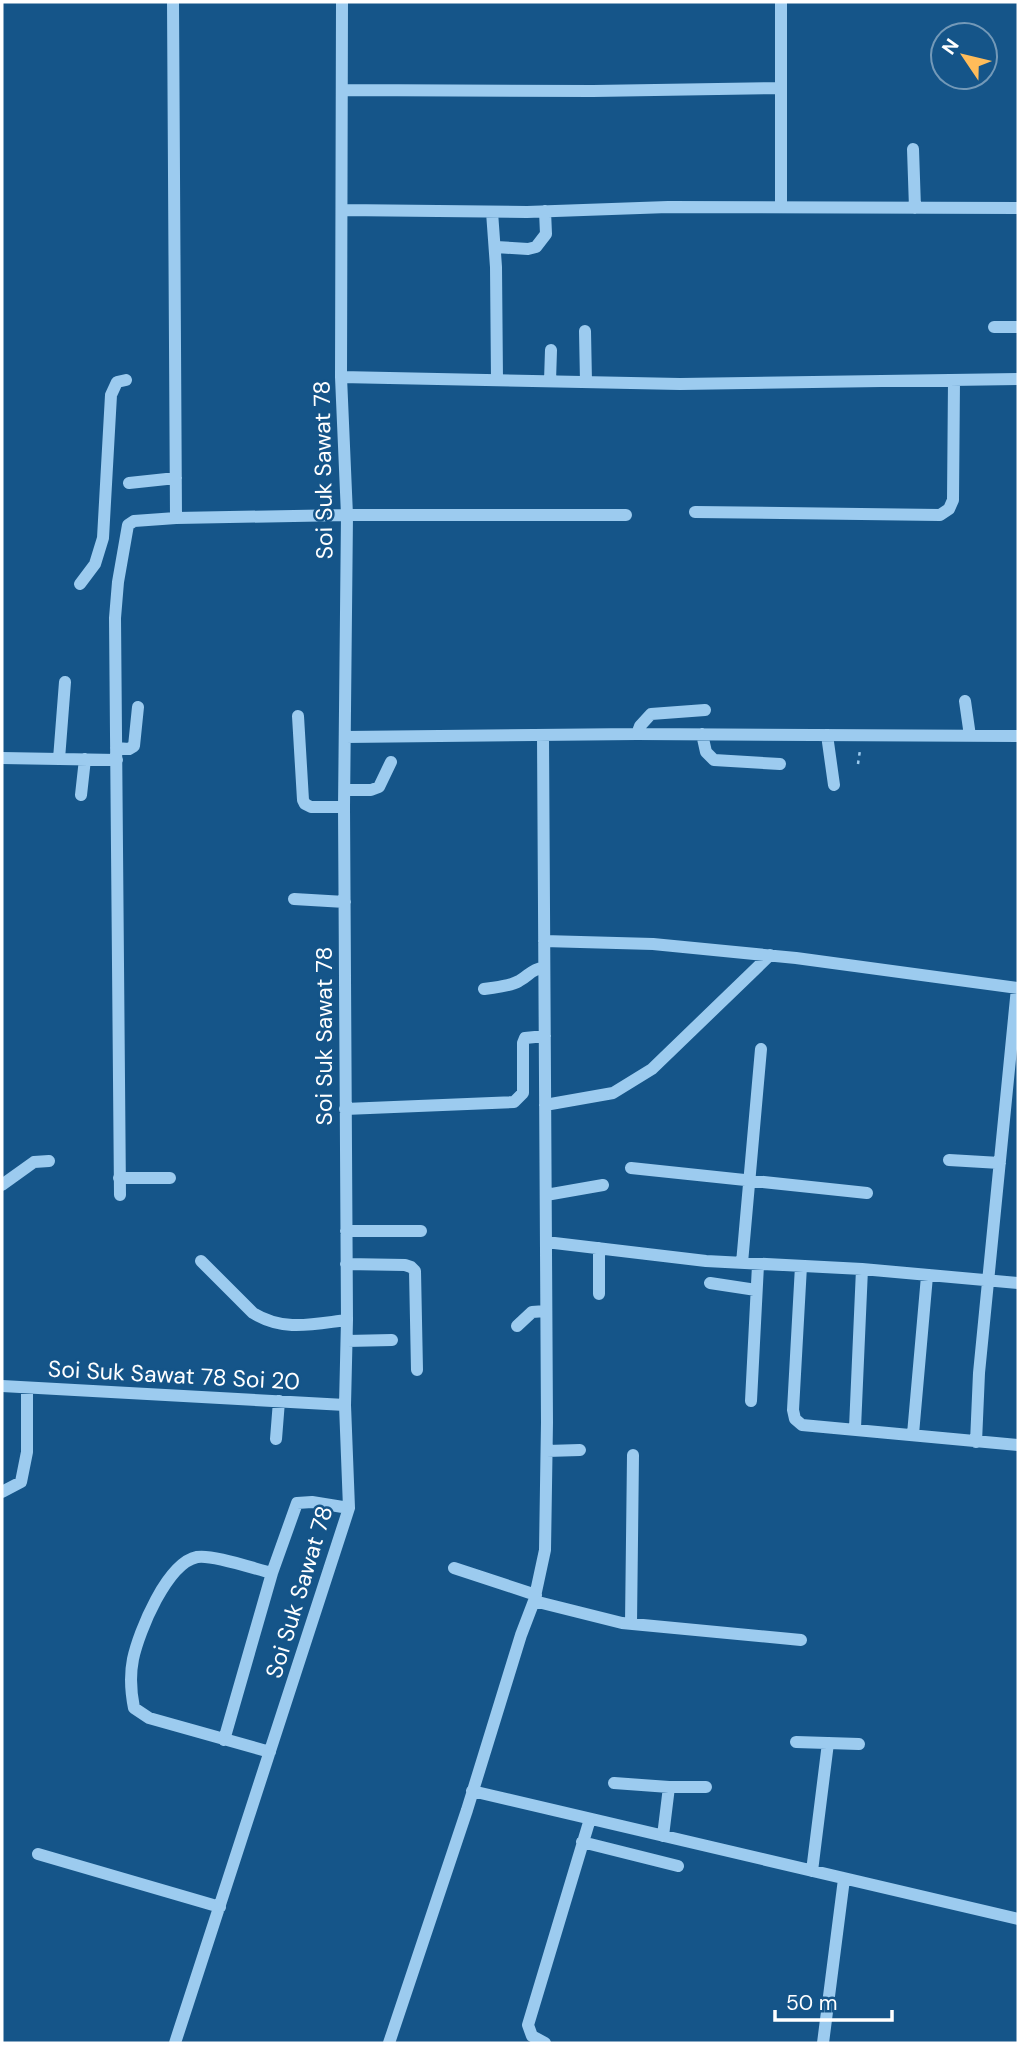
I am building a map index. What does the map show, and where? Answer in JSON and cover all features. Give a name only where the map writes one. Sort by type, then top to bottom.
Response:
[{"type":"street","points":[[173,2],[176,518]]},
{"type":"street","name":"Soi Suk Sawat 78","points":[[175,2043],[349,1508],[345,1405],[347,1320],[344,807],[347,515],[341,377],[342,2]]},
{"type":"street","points":[[780,207],[781,2]]},
{"type":"street","points":[[342,90],[593,91],[781,88]]},
{"type":"street","points":[[913,149],[915,208]]},
{"type":"street","points":[[342,209],[492,212],[668,207],[1018,208]]},
{"type":"street","points":[[496,247],[536,247],[546,234],[545,211]]},
{"type":"street","points":[[492,212],[496,247],[497,380]]},
{"type":"street","points":[[994,327],[1018,327]]},
{"type":"street","points":[[584,331],[586,382]]},
{"type":"street","points":[[551,350],[551,381]]},
{"type":"street","points":[[341,377],[680,384],[1018,379]]},
{"type":"street","points":[[80,584],[99,555],[105,517],[111,395],[117,382],[126,380]]},
{"type":"street","points":[[695,512],[940,515],[949,509],[953,500],[954,380]]},
{"type":"street","points":[[129,483],[176,478]]},
{"type":"street","points":[[105,517],[128,525],[134,522],[176,518],[347,515],[626,516]]},
{"type":"street","points":[[120,1195],[115,618],[128,525]]},
{"type":"street","points":[[59,759],[65,682]]},
{"type":"street","points":[[965,701],[970,736]]},
{"type":"street","points":[[2,758],[85,759],[117,754],[134,746],[138,707]]},
{"type":"street","points":[[637,734],[640,726],[651,714],[705,710]]},
{"type":"street","points":[[298,716],[303,800],[310,807],[344,807]]},
{"type":"street","points":[[345,737],[637,734],[1018,736]]},
{"type":"street","points":[[702,734],[706,752],[714,760],[779,764]]},
{"type":"street","points":[[827,735],[834,785]]},
{"type":"street","points":[[389,2043],[535,1598],[545,1550],[547,1311],[543,736]]},
{"type":"street","points":[[81,795],[85,759]]},
{"type":"street","points":[[345,790],[371,790],[379,787],[391,762]]},
{"type":"street","points":[[294,899],[345,902]]},
{"type":"street","points":[[544,941],[653,944],[770,956],[1017,988],[1013,1071],[988,1279],[976,1442]]},
{"type":"street","points":[[545,1105],[613,1093],[652,1069],[770,956]]},
{"type":"street","points":[[484,989],[512,984],[531,970],[544,967]]},
{"type":"street","points":[[345,1109],[514,1102],[523,1093],[525,1038],[545,1036]]},
{"type":"street","points":[[741,1264],[761,1049]]},
{"type":"street","points":[[949,1160],[1000,1163]]},
{"type":"street","points":[[2,1185],[34,1162],[49,1161]]},
{"type":"street","points":[[631,1168],[866,1193]]},
{"type":"street","points":[[120,1178],[170,1178]]},
{"type":"street","points":[[546,1195],[603,1185]]},
{"type":"street","points":[[346,1231],[421,1231]]},
{"type":"street","points":[[546,1242],[741,1264],[862,1269],[1018,1283]]},
{"type":"street","points":[[599,1248],[599,1294]]},
{"type":"street","points":[[201,1261],[262,1319],[279,1325],[347,1320]]},
{"type":"street","points":[[346,1264],[405,1265],[415,1271],[418,1370]]},
{"type":"street","points":[[751,1401],[758,1265]]},
{"type":"street","points":[[801,1266],[793,1410],[795,1419],[802,1425],[1018,1445]]},
{"type":"street","points":[[855,1428],[862,1269]]},
{"type":"street","points":[[913,1434],[927,1276]]},
{"type":"street","points":[[710,1283],[756,1290]]},
{"type":"street","points":[[517,1326],[532,1312],[547,1311]]},
{"type":"street","points":[[346,1341],[392,1340]]},
{"type":"street","name":"Soi Suk Sawat 78 Soi 20","points":[[2,1386],[345,1405]]},
{"type":"street","points":[[2,1492],[21,1482],[27,1452],[27,1388]]},
{"type":"street","points":[[276,1439],[279,1401]]},
{"type":"street","points":[[547,1451],[580,1450]]},
{"type":"street","points":[[631,1624],[633,1455]]},
{"type":"street","points":[[224,1740],[272,1573],[297,1503],[312,1502],[349,1508]]},
{"type":"street","points":[[270,1752],[149,1718],[134,1708],[131,1696],[132,1662],[140,1632],[177,1568],[187,1560],[201,1556],[272,1573]]},
{"type":"street","points":[[454,1568],[586,1616],[631,1624],[801,1640]]},
{"type":"street","points":[[796,1742],[859,1744]]},
{"type":"street","points":[[813,1871],[828,1744]]},
{"type":"street","points":[[614,1783],[706,1787]]},
{"type":"street","points":[[663,1836],[669,1787]]},
{"type":"street","points":[[472,1791],[1018,1919]]},
{"type":"street","points":[[545,2043],[532,2036],[528,2025],[590,1819]]},
{"type":"street","points":[[582,1842],[678,1866]]},
{"type":"street","points":[[38,1854],[220,1907]]},
{"type":"street","points":[[823,2043],[845,1879]]}]
